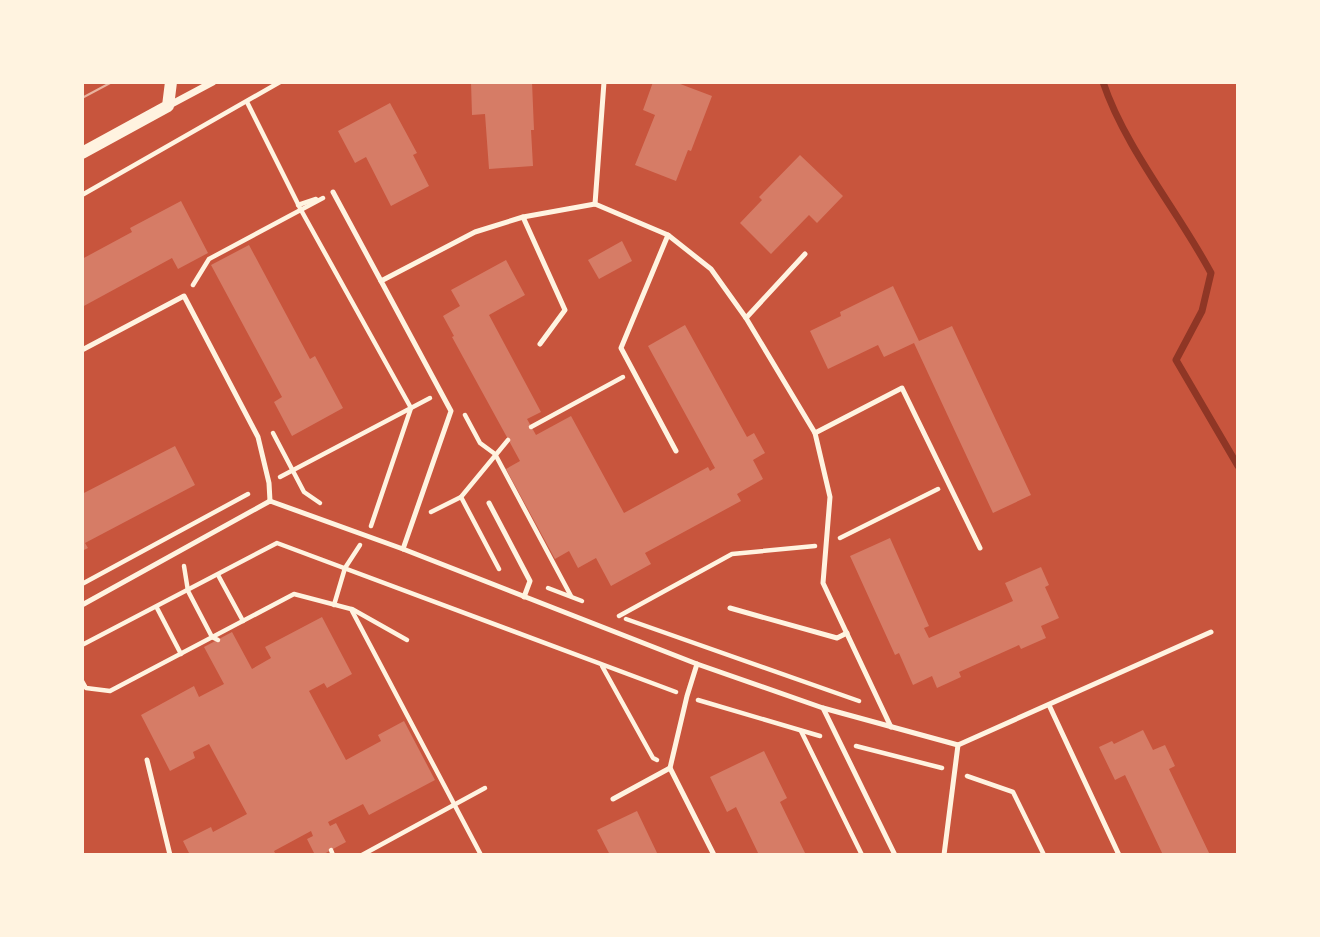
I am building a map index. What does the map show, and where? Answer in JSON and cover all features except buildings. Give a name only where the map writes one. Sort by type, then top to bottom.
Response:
[{"type":"street","points":[[167,106],[171,82]]},
{"type":"street","points":[[82,153],[212,82]]},
{"type":"lane","points":[[595,204],[604,82]]},
{"type":"lane","points":[[333,192],[452,411],[403,550]]},
{"type":"lane","points":[[381,281],[475,232],[523,217],[595,204],[668,235],[711,269],[746,318],[816,433],[830,497],[823,583],[891,727]]},
{"type":"lane","points":[[523,217],[565,310],[540,344]]},
{"type":"lane","points":[[668,235],[621,348],[676,451]]},
{"type":"lane","points":[[746,318],[805,254]]},
{"type":"lane","points":[[82,350],[184,296],[258,437],[269,483],[270,501]]},
{"type":"lane","points":[[816,433],[902,388],[980,548]]},
{"type":"lane","points":[[82,605],[270,501],[697,664],[823,708],[958,745],[1212,632]]},
{"type":"lane","points":[[489,503],[530,581],[524,597]]},
{"type":"lane","points":[[730,608],[837,638],[847,634]]},
{"type":"lane","points":[[697,664],[670,768],[714,855]]},
{"type":"lane","points":[[1049,705],[1119,855]]},
{"type":"lane","points":[[823,708],[895,855]]},
{"type":"lane","points":[[944,855],[958,745]]},
{"type":"lane","points":[[146,760],[170,855]]},
{"type":"lane","points":[[613,799],[670,768]]},
{"type":"path","points":[[82,195],[280,82]]},
{"type":"path","points":[[247,102],[300,207],[411,408],[374,522],[361,518]]},
{"type":"path","points":[[193,285],[209,259],[300,207],[333,192]]},
{"type":"path","points":[[531,427],[633,371]]},
{"type":"path","points":[[82,584],[429,398]]},
{"type":"path","points":[[462,409],[480,443],[495,454],[572,597]]},
{"type":"path","points":[[429,513],[461,497],[508,440]]},
{"type":"path","points":[[293,470],[304,492],[324,505]]},
{"type":"path","points":[[619,616],[732,554],[826,545],[949,483]]},
{"type":"path","points":[[461,497],[499,569]]},
{"type":"path","points":[[82,645],[278,543],[687,696],[956,772],[1013,792],[1044,855]]},
{"type":"path","points":[[488,565],[584,602]]},
{"type":"path","points":[[184,566],[188,592],[212,637],[218,640]]},
{"type":"path","points":[[334,605],[345,568]]},
{"type":"path","points":[[218,575],[243,621]]},
{"type":"path","points":[[82,681],[86,688],[110,691],[294,594],[352,609],[407,640]]},
{"type":"path","points":[[157,608],[181,654]]},
{"type":"path","points":[[352,609],[481,855]]},
{"type":"path","points":[[607,611],[883,709]]},
{"type":"path","points":[[601,664],[653,758],[670,768]]},
{"type":"path","points":[[800,730],[862,855]]},
{"type":"path","points":[[362,855],[485,789]]},
{"type":"waterway","points":[[1103,82],[1138,155],[1211,273],[1202,311],[1176,360],[1238,466]]},
{"type":"tram line","points":[[82,98],[112,82]]}]
